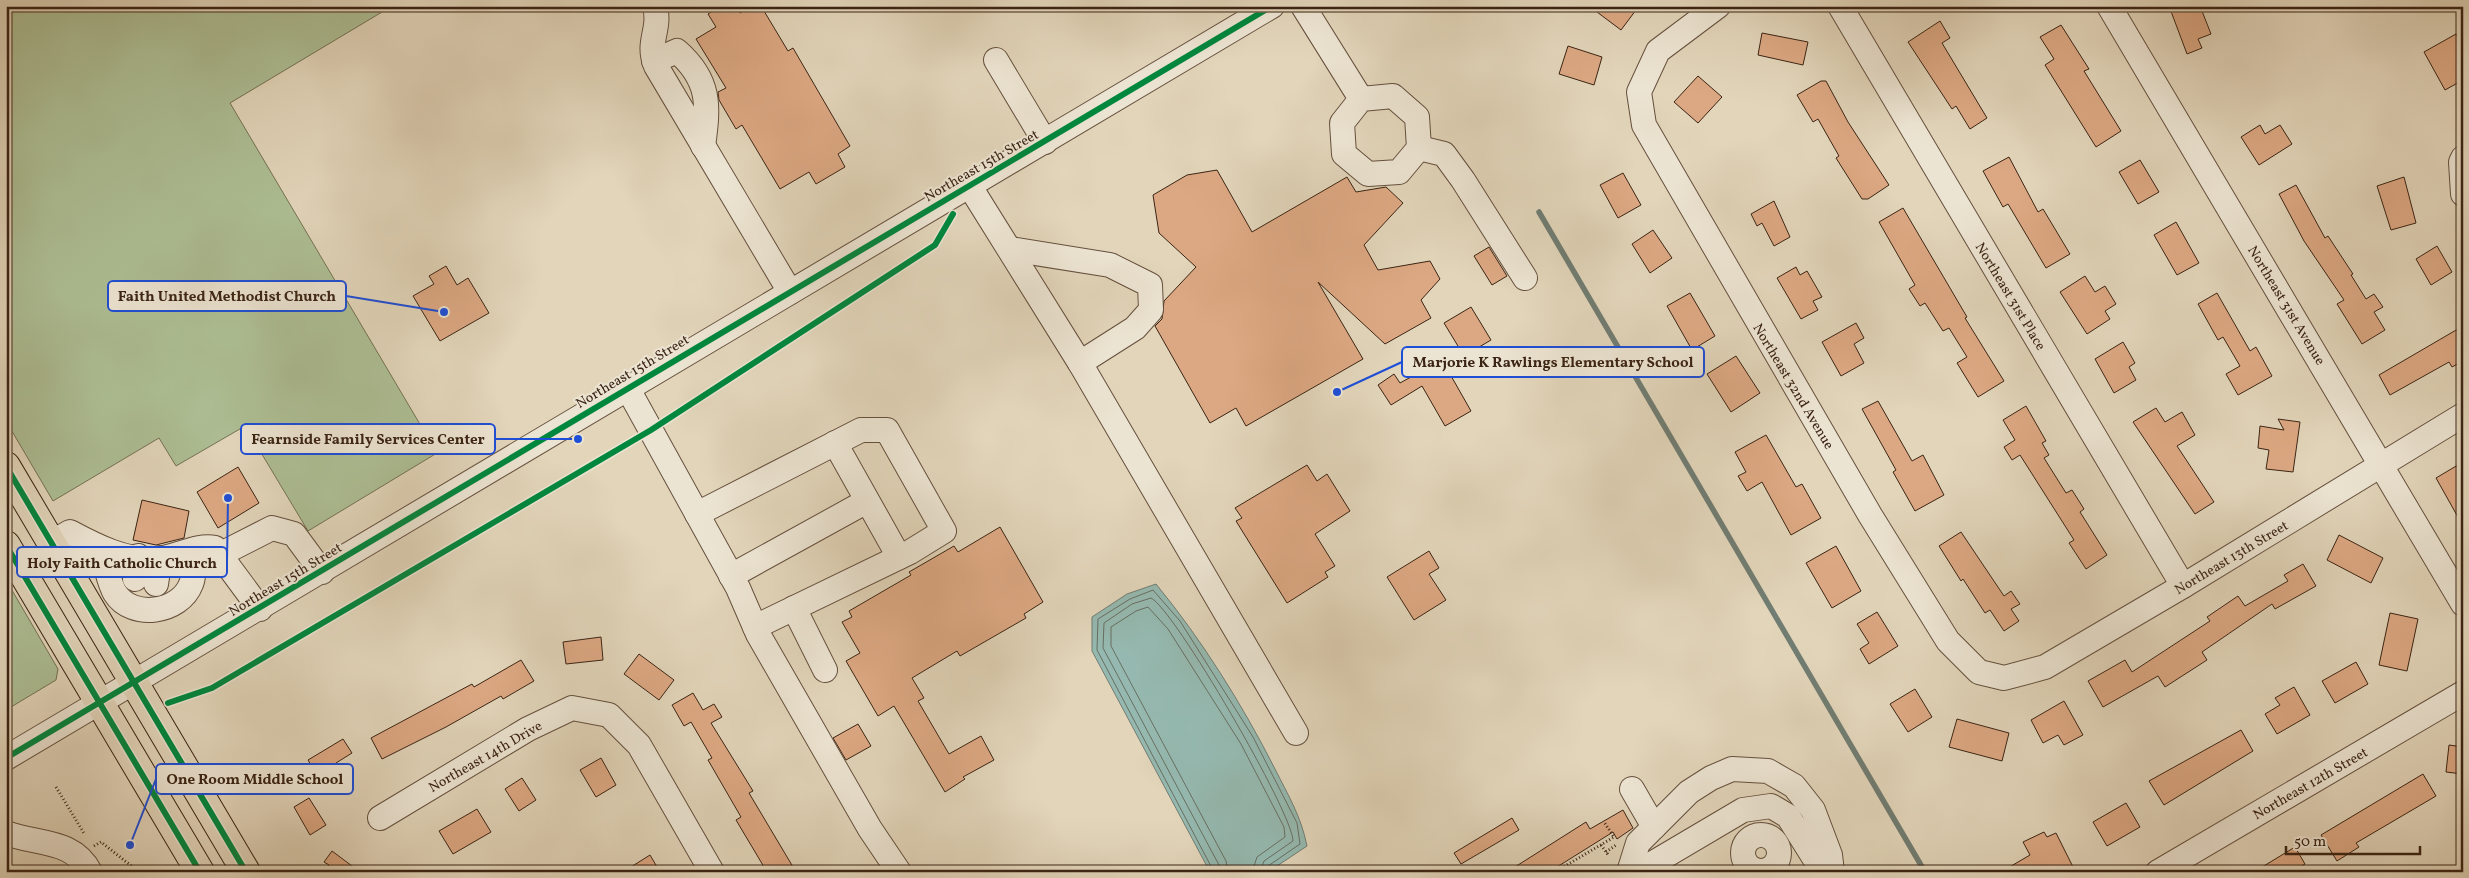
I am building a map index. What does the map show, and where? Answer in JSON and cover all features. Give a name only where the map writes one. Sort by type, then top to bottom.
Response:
[{"type":"main road","points":[[6,466],[246,872]]},
{"type":"main road","points":[[6,544],[200,872]]},
{"type":"street","points":[[655,6],[656,29],[650,52],[654,61],[702,146],[790,292]]},
{"type":"street","name":"Northeast 15th Street","points":[[6,758],[260,609],[1272,6]]},
{"type":"street","points":[[1304,6],[1361,99]]},
{"type":"street","name":"Northeast 32nd Avenue","points":[[1718,6],[1658,51],[1639,92],[1644,124],[1677,185],[1870,515],[1948,641],[1979,672],[1991,675]]},
{"type":"street","name":"Northeast 31st Place","points":[[1840,6],[2183,586]]},
{"type":"street","name":"Northeast 31st Avenue","points":[[2110,6],[2463,604]]},
{"type":"street","points":[[654,61],[677,51],[692,64],[703,85],[708,112],[702,146]]},
{"type":"street","points":[[996,60],[1045,142]]},
{"type":"street","points":[[1393,96],[1417,117],[1420,148],[1400,172],[1368,174],[1344,154],[1342,123],[1361,99],[1393,96]]},
{"type":"street","points":[[1420,148],[1444,154],[1464,180],[1525,278]]},
{"type":"street","points":[[2463,158],[2461,162],[2463,194]]},
{"type":"street","points":[[970,185],[1080,363],[1296,733]]},
{"type":"street","points":[[1010,249],[1110,265],[1150,285],[1150,310],[1135,328],[1080,363]]},
{"type":"street","points":[[628,389],[731,576],[755,627],[870,829],[899,872]]},
{"type":"street","name":"Northeast 13th Street","points":[[1991,675],[2004,678],[2045,666],[2183,586],[2463,415]]},
{"type":"street","points":[[697,514],[861,430],[886,430],[944,531],[899,557],[755,627]]},
{"type":"street","points":[[835,443],[899,557]]},
{"type":"street","points":[[731,576],[867,501]]},
{"type":"street","points":[[221,554],[272,528],[294,534],[322,572]]},
{"type":"street","points":[[51,543],[70,532],[101,549],[144,587],[153,611],[174,605],[191,584],[193,550]]},
{"type":"street","points":[[101,549],[115,593],[144,587],[193,550],[206,546],[214,548],[221,554],[260,609]]},
{"type":"street","points":[[794,608],[825,670]]},
{"type":"street","name":"Northeast 12th Street","points":[[2158,872],[2463,693]]},
{"type":"street","name":"Northeast 14th Drive","points":[[380,818],[528,729],[572,708],[609,715],[639,745],[712,872]]},
{"type":"street","points":[[1732,769],[1768,771],[1794,786],[1813,810],[1830,855],[1820,870],[1788,816],[1771,806],[1743,810],[1643,871],[1638,844],[1689,792],[1711,778],[1732,769]]},
{"type":"street","points":[[1632,789],[1654,827]]},
{"type":"street","points":[[6,834],[71,849],[86,863],[90,872]]},
{"type":"path","points":[[56,786],[92,848],[101,842],[139,872]]},
{"type":"path","points":[[1555,872],[1614,837],[1604,822]]},
{"type":"path","points":[[1601,845],[1609,856]]},
{"type":"green space","points":[[6,6],[392,6],[230,103],[437,453],[308,531],[245,426],[176,466],[159,438],[53,501],[6,421]]},
{"type":"green space","points":[[6,580],[58,669],[56,680],[6,710]]},
{"type":"water","points":[[1156,584],[1189,627],[1235,697],[1298,815],[1307,846],[1268,872],[1210,872],[1092,651],[1092,617],[1127,594]]},
{"type":"building","points":[[720,6],[736,6],[740,13],[751,6],[761,6],[788,51],[793,48],[850,146],[838,154],[845,167],[816,184],[809,172],[780,189],[742,125],[736,129],[719,100],[718,92],[726,88],[696,39],[716,27],[708,14]]},
{"type":"building","points":[[1589,6],[1639,6],[1621,30]]},
{"type":"building","points":[[2169,6],[2200,6],[2211,34],[2198,39],[2202,48],[2187,54]]},
{"type":"building","points":[[1940,21],[1950,38],[1942,43],[1987,118],[1970,129],[1956,106],[1952,109],[1908,42]]},
{"type":"building","points":[[2061,25],[2089,69],[2084,71],[2121,131],[2096,147],[2045,65],[2054,59],[2040,37]]},
{"type":"building","points":[[1762,33],[1808,42],[1803,65],[1758,55]]},
{"type":"building","points":[[2456,34],[2463,46],[2463,80],[2445,90],[2424,52]]},
{"type":"building","points":[[1568,46],[1602,57],[1594,85],[1559,74]]},
{"type":"building","points":[[1698,76],[1722,97],[1698,123],[1674,102]]},
{"type":"building","points":[[1821,81],[1826,81],[1848,122],[1889,185],[1868,199],[1862,199],[1836,158],[1839,156],[1818,119],[1813,122],[1797,95]]},
{"type":"building","points":[[2260,125],[2265,134],[2280,125],[2292,144],[2259,165],[2241,137]]},
{"type":"building","points":[[2009,157],[2038,212],[2043,209],[2070,254],[2046,268],[2008,204],[2003,207],[1983,171]]},
{"type":"building","points":[[2140,160],[2159,192],[2138,204],[2119,172]]},
{"type":"building","points":[[1217,170],[1252,232],[1347,177],[1356,192],[1386,187],[1403,203],[1364,245],[1378,270],[1430,261],[1440,279],[1421,300],[1431,318],[1385,344],[1318,282],[1363,359],[1246,426],[1236,408],[1210,423],[1155,326],[1162,319],[1164,301],[1196,267],[1159,233],[1153,195],[1187,175]]},
{"type":"building","points":[[1623,173],[1641,205],[1618,218],[1600,185]]},
{"type":"building","points":[[2404,177],[2416,223],[2391,230],[2377,186]]},
{"type":"building","points":[[2296,185],[2325,238],[2328,236],[2353,274],[2351,275],[2366,299],[2374,294],[2383,307],[2374,312],[2385,330],[2362,344],[2337,304],[2344,300],[2304,241],[2279,194]]},
{"type":"building","points":[[1774,201],[1790,237],[1774,246],[1762,223],[1757,226],[1751,214]]},
{"type":"building","points":[[1903,208],[1967,317],[1965,318],[2004,381],[1978,397],[1957,363],[1967,357],[1949,328],[1943,331],[1925,303],[1920,306],[1909,289],[1915,285],[1879,222]]},
{"type":"building","points":[[2176,222],[2199,263],[2177,275],[2154,235]]},
{"type":"building","points":[[1653,230],[1672,258],[1650,273],[1632,244]]},
{"type":"building","points":[[2437,246],[2452,272],[2431,285],[2416,259]]},
{"type":"building","points":[[1489,247],[1507,276],[1492,285],[1474,256]]},
{"type":"building","points":[[446,266],[457,285],[468,278],[489,313],[440,341],[413,296],[434,284],[429,276]]},
{"type":"building","points":[[1796,267],[1800,275],[1807,271],[1822,297],[1813,301],[1818,310],[1801,319],[1777,278]]},
{"type":"building","points":[[2085,276],[2095,292],[2105,286],[2116,304],[2105,311],[2110,319],[2087,334],[2060,292]]},
{"type":"building","points":[[1690,293],[1715,336],[1692,350],[1667,306]]},
{"type":"building","points":[[2217,293],[2250,351],[2256,347],[2272,376],[2238,395],[2226,374],[2240,366],[2223,337],[2218,340],[2198,304]]},
{"type":"building","points":[[1471,307],[1491,340],[1464,356],[1444,323]]},
{"type":"building","points":[[1856,323],[1864,338],[1854,344],[1864,363],[1841,376],[1822,342]]},
{"type":"building","points":[[2463,326],[2463,361],[2452,367],[2449,362],[2390,395],[2379,375]]},
{"type":"building","points":[[2123,342],[2135,363],[2129,367],[2136,380],[2114,393],[2095,359]]},
{"type":"building","points":[[1736,356],[1760,393],[1731,412],[1707,374]]},
{"type":"building","points":[[1442,360],[1471,411],[1445,426],[1422,386],[1391,405],[1378,385],[1394,374],[1400,383]]},
{"type":"building","points":[[1878,401],[1912,461],[1923,455],[1944,495],[1915,511],[1893,472],[1896,470],[1862,409]]},
{"type":"building","points":[[2026,406],[2046,441],[2042,443],[2049,455],[2044,458],[2066,493],[2072,490],[2084,509],[2080,512],[2107,555],[2086,569],[2069,543],[2074,540],[2020,455],[2012,460],[2004,447],[2015,440],[2003,420]]},
{"type":"building","points":[[2156,408],[2165,422],[2182,412],[2195,435],[2177,446],[2214,502],[2195,514],[2133,422]]},
{"type":"building","points":[[2278,419],[2300,422],[2293,472],[2266,469],[2269,450],[2258,448],[2260,426],[2284,430]]},
{"type":"building","points":[[1766,435],[1796,487],[1802,484],[1821,518],[1791,535],[1762,482],[1747,491],[1738,476],[1746,472],[1735,452]]},
{"type":"building","points":[[2463,462],[2463,526],[2436,478]]},
{"type":"building","points":[[1307,465],[1317,481],[1327,474],[1350,511],[1315,534],[1335,566],[1325,572],[1328,577],[1287,603],[1236,521],[1242,518],[1235,508]]},
{"type":"building","points":[[238,467],[259,503],[218,528],[197,492]]},
{"type":"building","points":[[142,500],[189,511],[184,538],[156,545],[133,540]]},
{"type":"building","points":[[1000,527],[1043,602],[1024,614],[1026,618],[960,656],[957,651],[912,678],[924,698],[918,701],[949,754],[981,736],[994,760],[963,777],[965,779],[945,792],[894,706],[878,716],[846,661],[860,653],[842,622],[852,617],[849,611],[911,575],[909,572],[954,546],[958,552]]},
{"type":"building","points":[[1961,532],[2004,596],[2011,591],[2020,604],[2011,609],[2019,621],[2004,631],[1990,610],[1985,613],[1963,579],[1961,581],[1939,546]]},
{"type":"building","points":[[2339,535],[2383,558],[2371,583],[2327,560]]},
{"type":"building","points":[[1836,546],[1861,591],[1832,608],[1806,563]]},
{"type":"building","points":[[1429,551],[1439,568],[1429,574],[1446,600],[1414,620],[1387,577]]},
{"type":"building","points":[[2303,564],[2316,586],[2275,609],[2272,604],[2202,652],[2207,660],[2165,687],[2158,676],[2103,707],[2088,681],[2125,660],[2132,672],[2210,621],[2207,617],[2238,596],[2245,606],[2288,581],[2284,575]]},
{"type":"building","points":[[1877,612],[1898,646],[1869,664],[1860,649],[1869,643],[1857,624]]},
{"type":"building","points":[[2390,613],[2418,619],[2407,671],[2379,665]]},
{"type":"building","points":[[601,637],[603,660],[566,664],[563,642]]},
{"type":"building","points":[[639,654],[674,680],[659,700],[624,674]]},
{"type":"building","points":[[521,660],[534,681],[503,699],[501,696],[446,727],[382,759],[371,738],[472,684],[474,687]]},
{"type":"building","points":[[2356,662],[2368,684],[2335,703],[2322,681]]},
{"type":"building","points":[[2294,687],[2310,715],[2277,734],[2265,714],[2280,705],[2275,698]]},
{"type":"building","points":[[1915,689],[1932,717],[1908,732],[1890,704]]},
{"type":"building","points":[[693,693],[703,710],[714,704],[722,717],[711,723],[753,791],[749,793],[796,872],[767,872],[736,820],[741,817],[708,760],[712,758],[691,722],[684,726],[672,705]]},
{"type":"building","points":[[2064,701],[2083,735],[2064,745],[2058,735],[2043,743],[2031,720]]},
{"type":"building","points":[[1957,719],[2009,733],[2002,761],[1949,747]]},
{"type":"building","points":[[858,724],[871,746],[846,760],[833,738]]},
{"type":"building","points":[[2241,730],[2253,751],[2164,805],[2149,781]]},
{"type":"building","points":[[343,739],[352,753],[336,763],[341,770],[321,782],[308,760]]},
{"type":"building","points":[[2449,745],[2463,747],[2463,774],[2446,772]]},
{"type":"building","points":[[601,758],[616,785],[596,797],[580,770]]},
{"type":"building","points":[[2423,774],[2436,796],[2356,843],[2359,847],[2337,861],[2321,835]]},
{"type":"building","points":[[522,778],[536,800],[519,811],[505,789]]},
{"type":"building","points":[[309,798],[326,825],[310,835],[294,807]]},
{"type":"building","points":[[2126,803],[2140,827],[2107,846],[2093,822]]},
{"type":"building","points":[[477,809],[491,832],[453,854],[439,831]]},
{"type":"building","points":[[1623,810],[1633,828],[1617,839],[1613,832],[1549,872],[1507,872],[1586,822],[1590,829]]},
{"type":"building","points":[[1512,818],[1519,830],[1461,864],[1454,853]]},
{"type":"building","points":[[2044,832],[2047,837],[2056,833],[2073,867],[2064,872],[2001,872],[2030,855],[2023,842]]},
{"type":"building","points":[[2295,847],[2305,864],[2292,872],[2254,872]]},
{"type":"building","points":[[332,851],[360,872],[324,872],[329,865],[324,862]]},
{"type":"building","points":[[650,855],[660,872],[623,872]]},
{"type":"waterway","points":[[1539,212],[1925,872]]},
{"type":"cycle path","points":[[6,758],[1272,6]]},
{"type":"cycle path","points":[[168,703],[212,688],[651,430],[935,245],[953,214]]},
{"type":"cycle path","points":[[6,466],[246,872]]},
{"type":"cycle path","points":[[6,545],[200,872]]},
{"type":"place","name":"Faith United Methodist Church","points":[[444,312]]},
{"type":"place","name":"Marjorie K Rawlings Elementary School","points":[[1337,392]]},
{"type":"place","name":"Fearnside Family Services Center","points":[[578,439]]},
{"type":"place","name":"Holy Faith Catholic Church","points":[[228,498]]},
{"type":"place","name":"One Room Middle School","points":[[130,845]]}]
